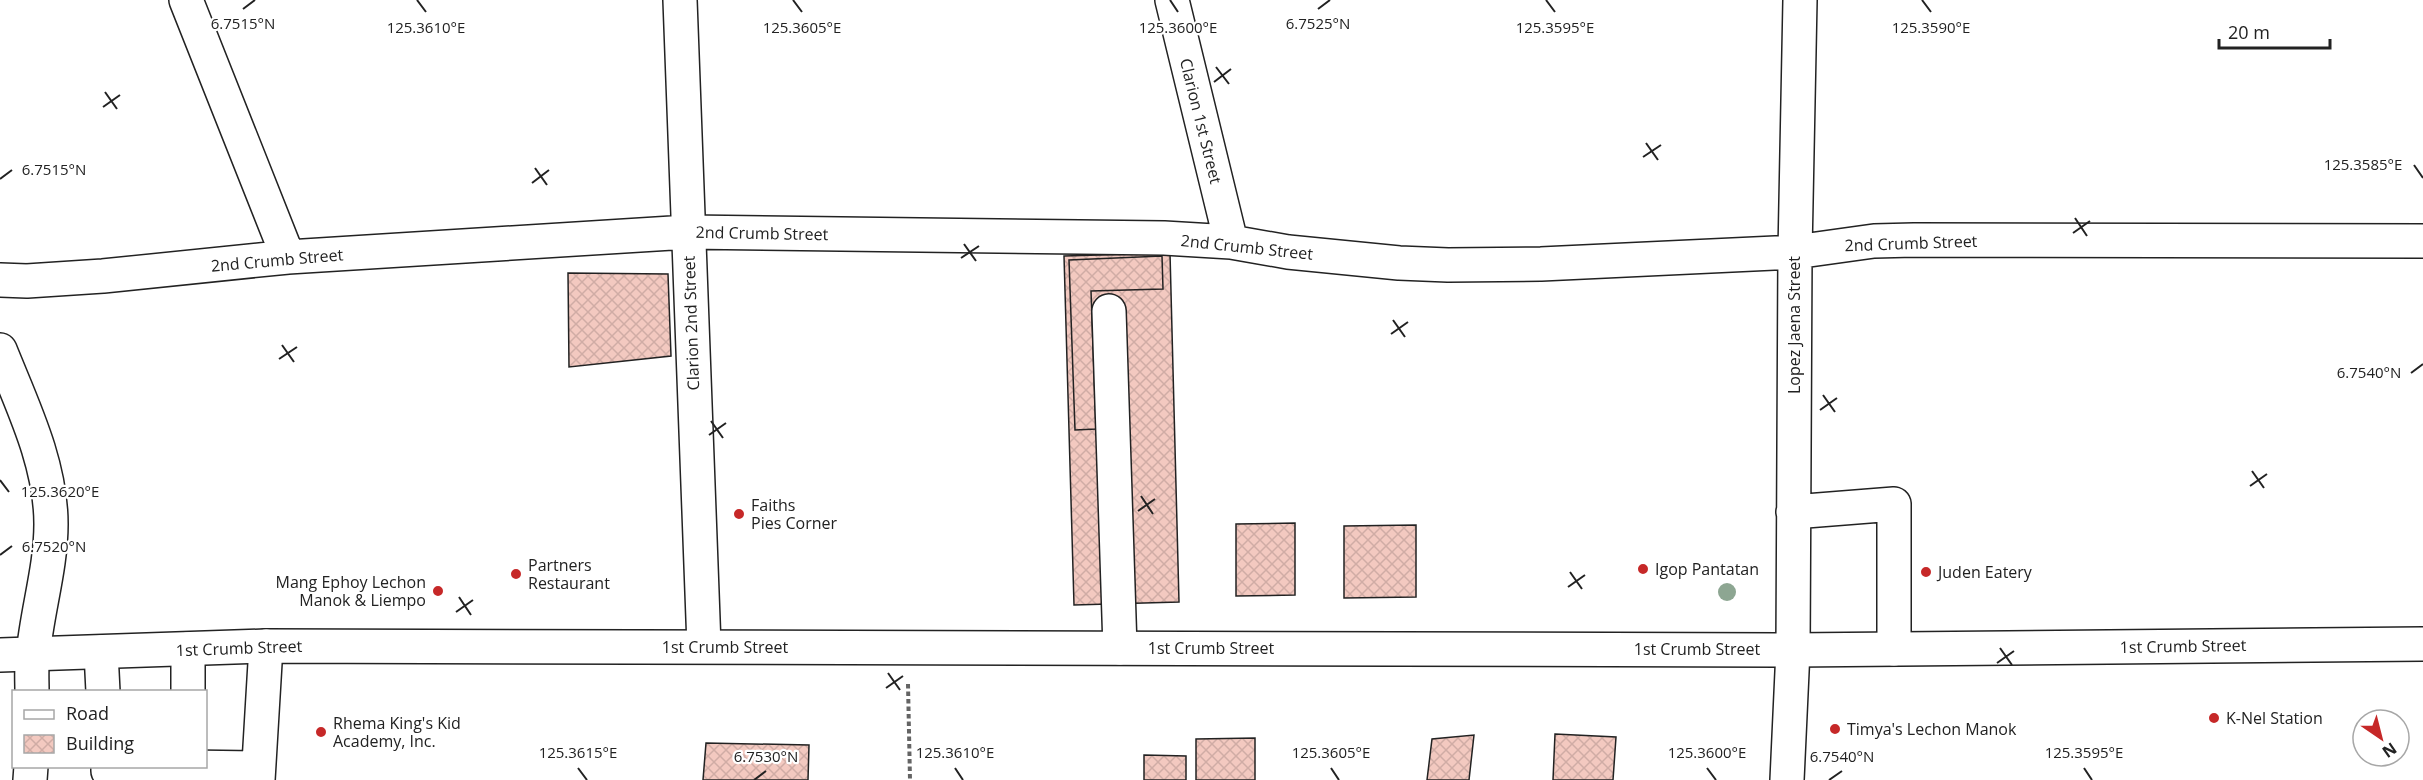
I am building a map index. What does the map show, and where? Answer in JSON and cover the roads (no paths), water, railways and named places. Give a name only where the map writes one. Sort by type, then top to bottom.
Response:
[{"type":"street","points":[[186,0],[288,257]]},
{"type":"street","name":"Clarion 2nd Street","points":[[680,0],[704,646]]},
{"type":"street","name":"Clarion 1st Street","points":[[1172,0],[1231,242]]},
{"type":"street","name":"Lopez Jaena Street","points":[[1787,780],[1793,650],[1795,252],[1800,0]]},
{"type":"street","name":"2nd Crumb Street","points":[[0,280],[27,281],[103,276],[288,257],[688,232],[1164,238],[1231,242],[1288,252],[1399,263],[1448,265],[1541,264],[1795,252],[1874,241],[1914,240],[2423,241]]},
{"type":"street","points":[[1109,310],[1120,648]]},
{"type":"street","points":[[0,350],[31,427],[44,467],[50,503],[48,561],[33,655],[32,690]]},
{"type":"street","points":[[1793,512],[1894,504],[1894,649]]},
{"type":"street","name":"1st Crumb Street","points":[[0,655],[266,646],[1793,650],[2423,644]]},
{"type":"street","points":[[197,768],[258,774],[266,646]]},
{"type":"street","points":[[188,649],[188,690]]},
{"type":"street","points":[[101,652],[103,690]]},
{"type":"street","points":[[108,768],[108,771],[167,768]]},
{"type":"place","name":"Faiths Pies Corner","points":[[739,514]]},
{"type":"place","name":"Igop Pantatan","points":[[1643,569]]},
{"type":"place","name":"Juden Eatery","points":[[1926,572]]},
{"type":"place","name":"Partners Restaurant","points":[[516,574]]},
{"type":"place","name":"Mang Ephoy Lechon Manok & Liempo","points":[[438,591]]},
{"type":"place","name":"K-Nel Station","points":[[2214,718]]},
{"type":"place","name":"Timya's Lechon Manok","points":[[1835,729]]},
{"type":"place","name":"Rhema King's Kid Academy, Inc.","points":[[321,732]]}]
